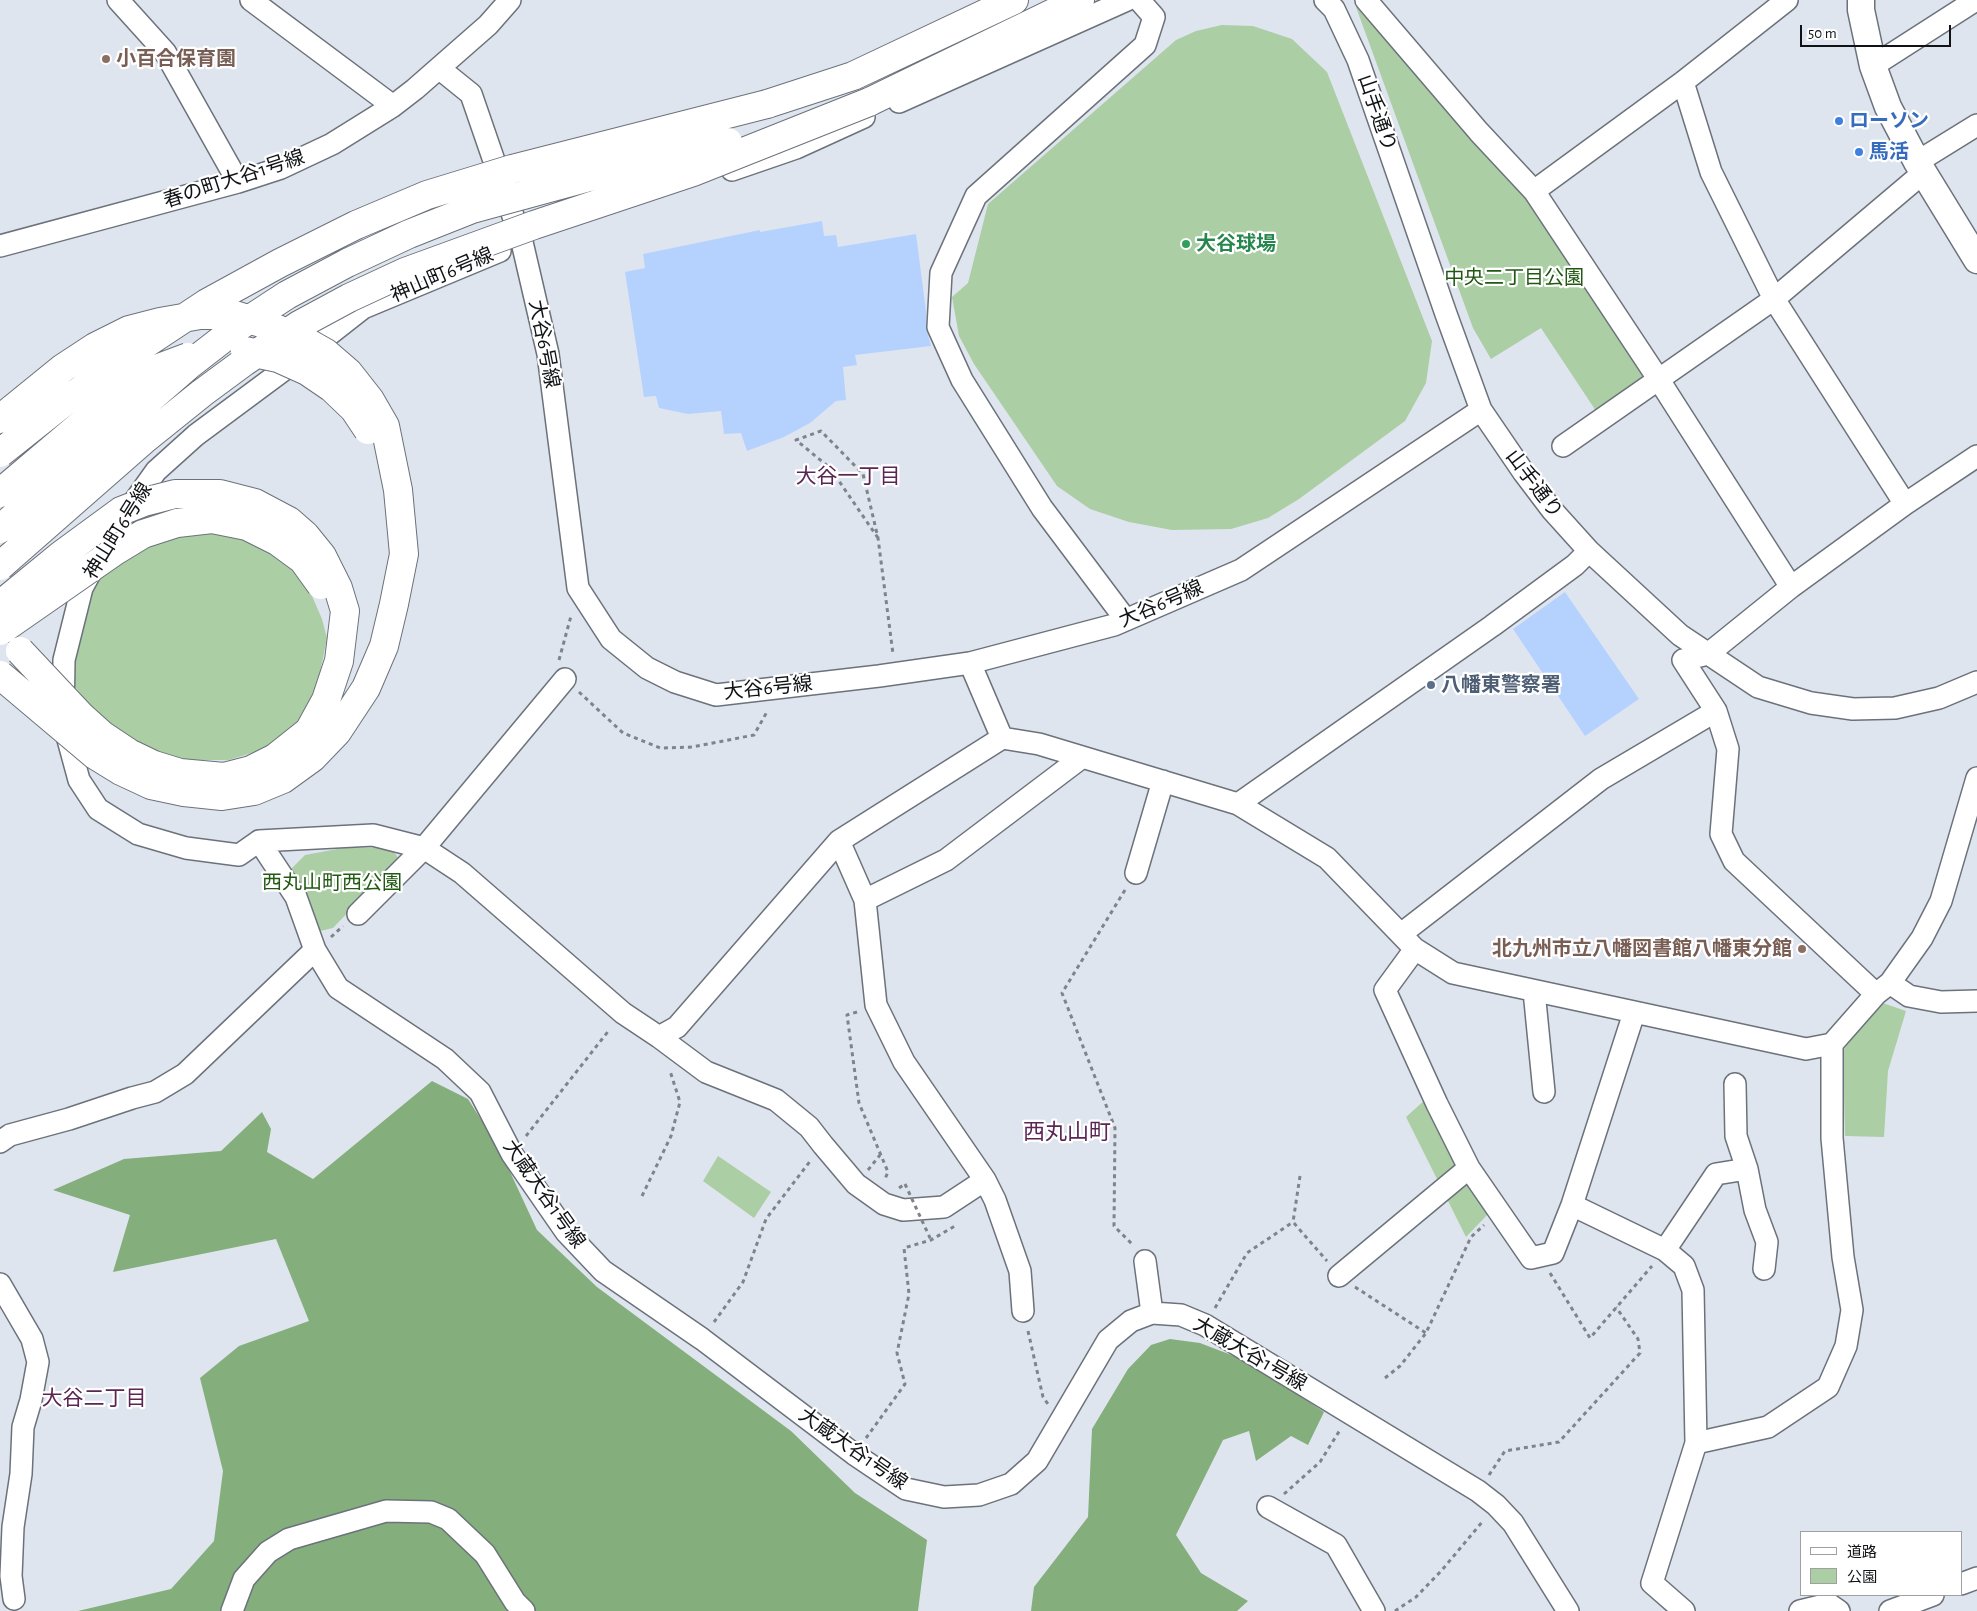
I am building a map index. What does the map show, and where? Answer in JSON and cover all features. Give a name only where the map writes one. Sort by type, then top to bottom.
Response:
[{"type":"highway","points":[[0,453],[133,352],[207,303],[280,262],[356,225],[426,195],[512,169],[767,104],[853,76],[1014,0]]},
{"type":"highway","points":[[0,566],[146,438],[202,393],[291,330],[349,298],[404,272],[526,228],[693,172],[869,102],[1080,0]]},
{"type":"highway","points":[[0,530],[189,365],[238,326],[288,295],[347,263],[409,234],[472,209],[604,172],[672,157],[869,102]]},
{"type":"highway","points":[[0,419],[63,368],[95,347],[130,330],[160,322],[200,315],[235,315],[267,325],[296,336],[326,354],[348,372],[370,400],[385,426],[398,490],[404,554],[384,646],[366,688],[338,732],[312,758],[283,780],[254,791],[222,796],[184,792],[151,785],[120,771],[95,755],[0,675]]},
{"type":"highway","points":[[0,493],[129,384],[156,369],[186,358],[216,352],[246,351],[278,358],[307,371],[332,388],[354,409],[368,430],[398,490]]},
{"type":"highway","points":[[0,604],[61,555],[121,512],[144,502],[175,494],[220,494],[255,503],[289,521],[305,535],[322,556],[338,588],[345,611],[340,661],[326,700],[309,730],[275,758],[251,770],[224,778],[180,773],[154,765],[128,753],[102,735],[82,717],[7,639],[83,572],[143,534],[178,523],[212,519],[247,526],[277,541],[303,560],[325,590],[333,619],[340,661]]},
{"type":"main road","points":[[1861,0],[1861,10],[1873,66],[1888,107],[1920,167],[1977,260]]},
{"type":"street","points":[[118,0],[165,52],[238,182]]},
{"type":"street","points":[[251,0],[393,106]]},
{"type":"street","name":"春の町大谷1号線","points":[[0,246],[238,182],[281,168],[332,144],[393,106],[440,69],[488,25],[510,0]]},
{"type":"street","name":"神山町6号線","points":[[259,841],[239,855],[186,848],[138,834],[98,810],[79,780],[63,721],[64,660],[82,588],[114,530],[156,471],[196,435],[363,308],[522,242],[796,148],[1127,0]]},
{"type":"street","points":[[1126,620],[1042,508],[962,380],[938,327],[941,273],[976,196],[1145,45],[1154,17],[1139,0]]},
{"type":"street","name":"山手通り","points":[[1324,0],[1334,9],[1358,60],[1481,410],[1552,510],[1589,551],[1680,635],[1758,687],[1811,703],[1853,709],[1895,708],[1939,698],[1977,682]]},
{"type":"street","points":[[1366,0],[1473,126],[1534,190],[1659,380],[1791,587]]},
{"type":"street","points":[[1534,190],[1683,82],[1787,0]]},
{"type":"street","points":[[1873,66],[1976,0]]},
{"type":"street","name":"大谷6号線","points":[[440,69],[471,94],[522,242],[548,354],[578,588],[611,639],[647,668],[675,682],[716,695],[895,674],[970,663],[1126,620],[1241,570],[1481,410]]},
{"type":"street","points":[[1683,82],[1710,172],[1774,299],[1905,504]]},
{"type":"street","points":[[1563,446],[1774,299],[1920,167],[1977,125]]},
{"type":"street","points":[[1977,456],[1905,504],[1791,587],[1708,654],[1683,660],[1716,711],[1728,749],[1721,834],[1734,861],[1883,988],[1908,996],[1941,1002],[1977,1000]]},
{"type":"street","points":[[1238,804],[1492,626],[1574,565],[1589,551]]},
{"type":"street","points":[[970,663],[1002,738]]},
{"type":"street","points":[[358,914],[424,848],[565,679]]},
{"type":"street","points":[[1634,1013],[1572,1206],[1554,1253],[1531,1258],[1469,1168],[1437,1104],[1385,990],[1408,941],[1601,779],[1716,711]]},
{"type":"street","points":[[659,1037],[677,1027],[839,841],[1002,738],[1039,744],[1238,804],[1327,858],[1408,941],[1453,973],[1806,1049],[1832,1044],[1883,988],[1922,938],[1942,901],[1977,778]]},
{"type":"street","points":[[865,900],[946,860],[1081,758]]},
{"type":"street","points":[[1136,873],[1163,781]]},
{"type":"street","points":[[259,841],[373,835],[424,848],[462,873],[623,1013],[706,1072],[776,1100],[809,1127],[822,1146],[856,1184],[884,1204],[903,1210],[944,1207],[985,1180]]},
{"type":"street","points":[[0,1142],[10,1134],[69,1119],[155,1092],[185,1074],[315,950],[296,897],[259,841]]},
{"type":"street","points":[[839,841],[865,900],[876,1005],[904,1062],[985,1180],[995,1200],[1020,1270],[1023,1311]]},
{"type":"street","name":"大蔵大谷1号線","points":[[315,950],[338,988],[445,1059],[480,1092],[512,1154],[566,1232],[603,1271],[702,1339],[854,1454],[906,1489],[944,1497],[979,1495],[1011,1484],[1037,1461],[1108,1340],[1131,1321],[1152,1313],[1181,1315],[1206,1325],[1478,1491],[1496,1505],[1513,1523],[1568,1611]]},
{"type":"street","points":[[1534,991],[1544,1092]]},
{"type":"street","points":[[1696,1443],[1768,1427],[1828,1387],[1846,1346],[1852,1310],[1842,1257],[1832,1138],[1832,1044]]},
{"type":"street","points":[[1735,1084],[1736,1136],[1747,1169],[1755,1210],[1767,1242],[1764,1268]]},
{"type":"street","points":[[1339,1276],[1469,1168]]},
{"type":"street","points":[[1666,1250],[1716,1174],[1747,1169]]},
{"type":"street","points":[[1572,1206],[1666,1250],[1684,1266],[1693,1290],[1696,1443],[1652,1583],[1684,1611]]},
{"type":"street","points":[[1146,1261],[1152,1313]]},
{"type":"street","points":[[0,1284],[32,1339],[38,1362],[31,1400],[23,1427],[21,1474],[14,1528],[12,1576],[14,1599]]},
{"type":"street","points":[[1276,1501],[1336,1545],[1374,1611]]},
{"type":"street","points":[[232,1611],[244,1579],[268,1552],[289,1539],[386,1511],[431,1512],[448,1519],[484,1554],[515,1602],[524,1611]]},
{"type":"street","points":[[1962,1584],[1977,1578]]},
{"type":"street","points":[[1890,1611],[1930,1596]]},
{"type":"street","points":[[1800,1611],[1828,1604],[1839,1611]]},
{"type":"path","points":[[878,538],[830,468],[796,440],[821,431],[863,474],[878,538],[895,674]]},
{"type":"path","points":[[570,620],[559,661],[565,679],[623,734],[660,748],[692,747],[754,735]]},
{"type":"path","points":[[1136,873],[1062,993],[1114,1128],[1114,1226],[1146,1261]]},
{"type":"path","points":[[315,950],[358,914]]},
{"type":"path","points":[[876,1005],[847,1015],[859,1103],[888,1172],[884,1181],[888,1186]]},
{"type":"path","points":[[512,1154],[623,1013]]},
{"type":"path","points":[[642,1196],[671,1136],[680,1102],[659,1037]]},
{"type":"path","points":[[702,1339],[742,1282],[766,1219],[822,1146]]},
{"type":"path","points":[[893,1191],[905,1184],[931,1240]]},
{"type":"path","points":[[1385,1378],[1400,1366],[1426,1333],[1471,1237],[1499,1211]]},
{"type":"path","points":[[854,1454],[905,1384],[898,1353],[909,1294],[904,1248],[931,1240],[962,1221]]},
{"type":"path","points":[[1206,1325],[1247,1253],[1293,1222]]},
{"type":"path","points":[[1540,1256],[1590,1338],[1666,1250]]},
{"type":"path","points":[[1478,1491],[1505,1451],[1559,1442],[1640,1353],[1638,1339],[1616,1307]]},
{"type":"path","points":[[1023,1311],[1044,1398],[1060,1423]]},
{"type":"path","points":[[1276,1501],[1320,1462],[1351,1413]]},
{"type":"path","points":[[1395,1611],[1416,1597],[1442,1570],[1496,1505]]},
{"type":"green space","name":"中央二丁目公園","points":[[1356,7],[1526,195],[1645,378],[1596,411],[1541,328],[1491,359],[1473,328]]},
{"type":"green space","name":"大谷球場","points":[[1222,25],[1253,26],[1292,39],[1327,72],[1432,341],[1426,383],[1405,421],[1299,499],[1268,518],[1231,529],[1172,530],[1129,522],[1090,509],[1057,486],[974,364],[959,336],[952,297],[968,283],[988,204],[1176,40],[1196,31]]},
{"type":"green space","points":[[205,532],[236,535],[274,550],[305,580],[322,619],[327,638],[317,688],[301,720],[271,747],[229,760],[182,760],[133,744],[101,722],[71,681],[73,645],[93,578],[137,549],[175,536]]},
{"type":"green space","name":"西丸山町西公園","points":[[348,847],[391,848],[399,859],[333,928],[320,931],[291,869],[305,855]]},
{"type":"green space","points":[[1877,1001],[1906,1011],[1888,1071],[1884,1137],[1845,1136],[1843,1051]]},
{"type":"green space","points":[[432,1081],[468,1099],[499,1148],[537,1230],[597,1287],[791,1431],[855,1493],[927,1540],[918,1611],[78,1611],[171,1589],[214,1541],[223,1471],[200,1378],[239,1346],[309,1321],[276,1239],[113,1272],[130,1215],[53,1190],[124,1159],[221,1151],[262,1112],[271,1129],[267,1152],[313,1179]]},
{"type":"green space","points":[[1426,1099],[1491,1211],[1466,1237],[1406,1117]]},
{"type":"green space","points":[[718,1156],[771,1192],[754,1218],[703,1181]]},
{"type":"green space","points":[[1170,1339],[1200,1343],[1247,1361],[1324,1412],[1308,1445],[1291,1436],[1256,1461],[1249,1431],[1223,1440],[1176,1535],[1201,1573],[1248,1601],[1237,1611],[1031,1611],[1034,1587],[1088,1517],[1092,1429],[1128,1369],[1151,1345]]},
{"type":"building","points":[[822,221],[824,236],[836,235],[838,247],[916,234],[926,311],[926,327],[931,346],[855,355],[857,365],[843,367],[846,400],[836,401],[810,423],[784,437],[747,451],[741,433],[724,434],[721,411],[688,414],[659,408],[656,396],[644,397],[625,272],[645,268],[643,254],[760,230],[760,232]]},
{"type":"building","points":[[1565,592],[1639,699],[1585,736],[1513,629]]},
{"type":"place","name":"小百合保育園","points":[[106,59]]},
{"type":"place","name":"ローソン","points":[[1839,121]]},
{"type":"place","name":"馬活","points":[[1859,152]]},
{"type":"place","name":"大谷球場","points":[[1186,244]]},
{"type":"place","name":"八幡東警察署","points":[[1431,685]]},
{"type":"place","name":"北九州市立八幡図書館八幡東分館","points":[[1802,949]]},
{"type":"district","name":"大谷一丁目","points":[[848,477]]},
{"type":"district","name":"西丸山町","points":[[1067,1132]]},
{"type":"district","name":"大谷二丁目","points":[[94,1399]]}]
